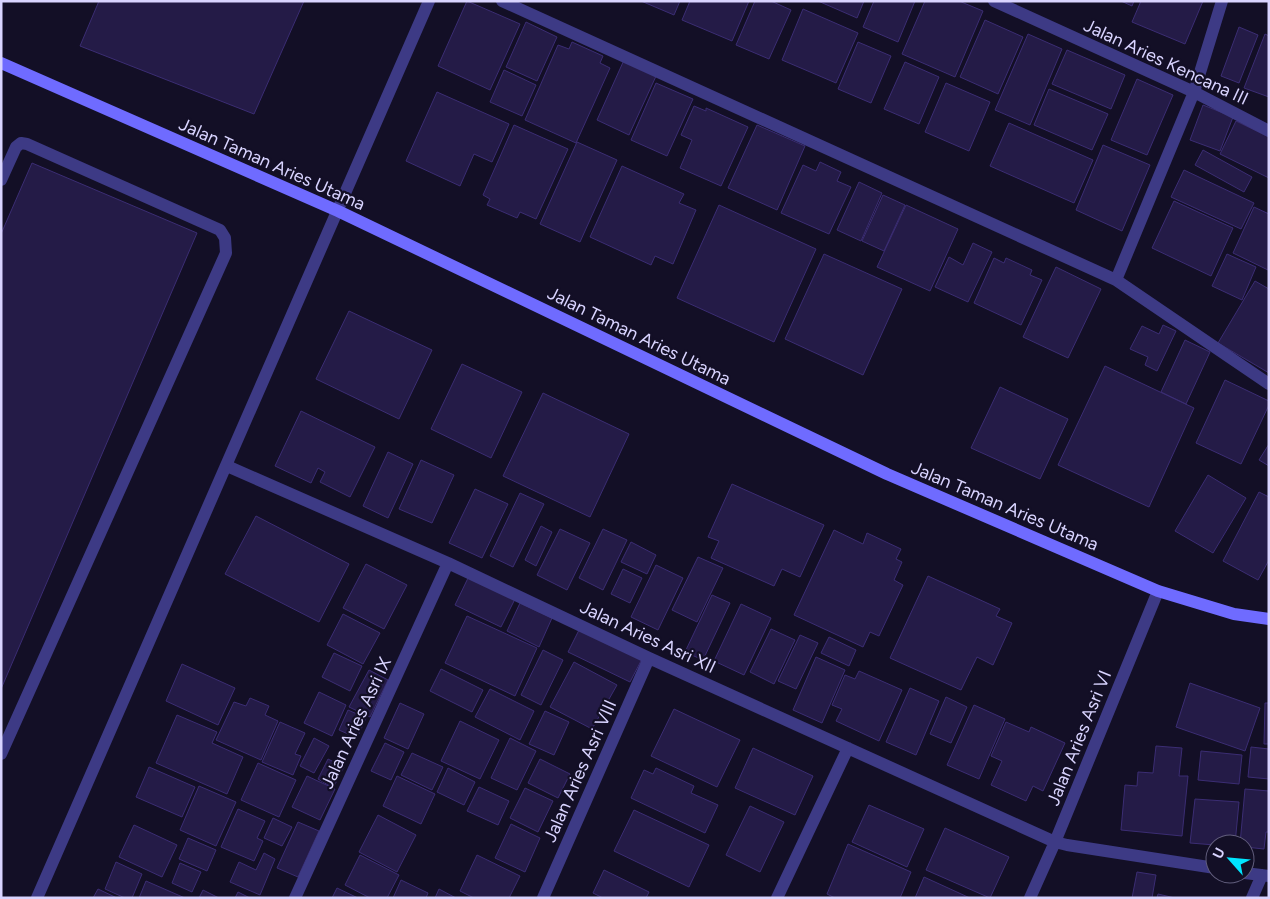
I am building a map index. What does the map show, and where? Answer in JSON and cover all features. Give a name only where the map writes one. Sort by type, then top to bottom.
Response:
[{"type":"street","points":[[37,898],[429,1]]},
{"type":"street","points":[[502,1],[1116,280],[1269,384]]},
{"type":"street","name":"Jalan Aries Kencana III","points":[[994,1],[1194,92],[1269,131]]},
{"type":"street","points":[[1116,280],[1194,92],[1222,1]]},
{"type":"street","name":"Jalan Taman Aries Utama","points":[[1,63],[338,212],[886,474],[1158,591],[1234,614],[1269,619]]},
{"type":"street","points":[[1,180],[16,147],[20,143],[27,144],[220,230],[225,238],[226,253],[1,754]]},
{"type":"street","name":"Jalan Aries Asri XII","points":[[227,466],[448,563],[649,658],[1055,842],[1205,866]]},
{"type":"street","name":"Jalan Aries Asri IX","points":[[295,898],[448,563]]},
{"type":"street","name":"Jalan Aries Asri VI","points":[[1030,898],[1055,842],[1158,591]]},
{"type":"street","name":"Jalan Aries Asri VIII","points":[[543,898],[649,658]]},
{"type":"street","points":[[777,898],[848,748]]},
{"type":"street","points":[[1252,898],[1266,876]]},
{"type":"building","points":[[99,1],[304,1],[254,114],[80,46]]},
{"type":"building","points":[[467,1],[520,24],[490,90],[438,66]]},
{"type":"building","points":[[641,1],[680,1],[674,15]]},
{"type":"building","points":[[690,1],[749,1],[732,41],[682,20]]},
{"type":"building","points":[[755,1],[771,1],[791,10],[769,59],[736,45]]},
{"type":"building","points":[[818,1],[864,1],[857,18]]},
{"type":"building","points":[[874,1],[915,1],[898,42],[863,27]]},
{"type":"building","points":[[925,1],[959,1],[983,11],[955,77],[902,54]]},
{"type":"building","points":[[1121,1],[1134,1],[1132,6]]},
{"type":"building","points":[[1141,1],[1203,1],[1185,44],[1132,22]]},
{"type":"building","points":[[803,9],[858,33],[836,83],[782,60]]},
{"type":"building","points":[[985,20],[1023,37],[998,94],[960,77]]},
{"type":"building","points":[[526,22],[557,37],[537,81],[506,67]]},
{"type":"building","points":[[1239,27],[1258,35],[1239,83],[1221,76]]},
{"type":"building","points":[[1028,34],[1062,49],[1030,125],[995,110]]},
{"type":"building","points":[[1265,34],[1269,36],[1269,97],[1244,88]]},
{"type":"building","points":[[572,42],[603,56],[600,63],[610,68],[576,143],[525,120],[558,45],[569,49]]},
{"type":"building","points":[[858,42],[891,56],[871,103],[838,89]]},
{"type":"building","points":[[1067,50],[1125,75],[1111,109],[1052,84]]},
{"type":"building","points":[[624,60],[657,74],[629,135],[597,120]]},
{"type":"building","points":[[905,62],[939,77],[919,124],[884,109]]},
{"type":"building","points":[[504,70],[536,85],[522,116],[490,102]]},
{"type":"building","points":[[1137,79],[1173,95],[1147,155],[1111,140]]},
{"type":"building","points":[[656,83],[693,99],[667,156],[631,140]]},
{"type":"building","points":[[946,83],[990,102],[969,151],[925,132]]},
{"type":"building","points":[[1049,89],[1108,114],[1092,150],[1034,125]]},
{"type":"building","points":[[437,92],[509,124],[492,162],[474,154],[460,186],[406,161]]},
{"type":"building","points":[[1203,105],[1233,117],[1220,151],[1190,140]]},
{"type":"building","points":[[694,106],[706,111],[706,108],[748,127],[721,186],[680,168],[692,140],[681,135]]},
{"type":"building","points":[[1236,121],[1269,137],[1269,178],[1220,154]]},
{"type":"building","points":[[1009,123],[1093,160],[1074,203],[990,166]]},
{"type":"building","points":[[514,125],[568,149],[536,219],[520,212],[517,218],[487,205],[490,199],[483,195]]},
{"type":"building","points":[[757,125],[805,146],[777,210],[728,188]]},
{"type":"building","points":[[577,142],[617,160],[580,242],[540,224]]},
{"type":"building","points":[[1103,145],[1150,165],[1122,231],[1076,210]]},
{"type":"building","points":[[1203,150],[1252,177],[1244,192],[1195,165]]},
{"type":"building","points":[[820,162],[841,172],[837,181],[851,187],[829,234],[781,213],[803,165],[816,171]]},
{"type":"building","points":[[32,163],[197,233],[1,689],[1,234]]},
{"type":"building","points":[[622,166],[684,194],[679,203],[696,210],[673,264],[655,256],[651,265],[590,237]]},
{"type":"building","points":[[1184,170],[1254,203],[1241,229],[1171,197]]},
{"type":"building","points":[[859,182],[882,193],[861,241],[837,230]]},
{"type":"building","points":[[883,195],[905,205],[884,251],[862,241]]},
{"type":"building","points":[[1174,201],[1233,228],[1211,276],[1152,248]]},
{"type":"building","points":[[719,205],[816,249],[774,342],[677,298]]},
{"type":"building","points":[[906,205],[958,229],[930,291],[877,267]]},
{"type":"building","points":[[1254,207],[1269,214],[1268,270],[1233,253]]},
{"type":"building","points":[[973,243],[992,252],[968,302],[935,287],[949,257],[963,265]]},
{"type":"building","points":[[824,254],[902,289],[863,375],[785,339]]},
{"type":"building","points":[[1227,254],[1256,267],[1242,300],[1212,286]]},
{"type":"building","points":[[994,258],[1004,263],[1006,258],[1032,270],[1030,275],[1042,280],[1021,325],[974,303]]},
{"type":"building","points":[[1056,267],[1101,289],[1068,358],[1023,337]]},
{"type":"building","points":[[1255,281],[1269,289],[1269,373],[1218,343]]},
{"type":"building","points":[[349,311],[432,350],[399,419],[316,379]]},
{"type":"building","points":[[1163,325],[1176,331],[1157,371],[1145,365],[1148,357],[1130,349],[1142,326],[1159,334]]},
{"type":"building","points":[[1185,340],[1210,352],[1186,404],[1161,392]]},
{"type":"building","points":[[462,364],[522,392],[491,458],[431,429]]},
{"type":"building","points":[[1105,366],[1194,408],[1149,507],[1058,465]]},
{"type":"building","points":[[1225,380],[1269,401],[1269,405],[1241,464],[1196,443]]},
{"type":"building","points":[[1000,387],[1068,419],[1040,479],[971,448]]},
{"type":"building","points":[[543,393],[629,434],[590,517],[503,476]]},
{"type":"building","points":[[301,411],[375,447],[350,497],[320,482],[325,472],[318,468],[311,483],[275,466]]},
{"type":"building","points":[[1269,444],[1269,466],[1259,460]]},
{"type":"building","points":[[388,452],[413,464],[388,518],[363,506]]},
{"type":"building","points":[[421,460],[454,475],[432,523],[399,509]]},
{"type":"building","points":[[1208,475],[1246,498],[1213,553],[1175,531]]},
{"type":"building","points":[[732,484],[824,525],[800,577],[782,569],[774,586],[711,558],[719,541],[708,537]]},
{"type":"building","points":[[475,489],[508,504],[482,558],[449,543]]},
{"type":"building","points":[[1259,492],[1269,497],[1269,560],[1258,580],[1223,561]]},
{"type":"building","points":[[520,493],[544,504],[513,567],[490,556]]},
{"type":"building","points":[[256,516],[349,564],[319,622],[225,574]]},
{"type":"building","points":[[541,526],[552,532],[536,566],[525,560]]},
{"type":"building","points":[[560,529],[590,543],[567,590],[537,575]]},
{"type":"building","points":[[603,529],[627,540],[603,590],[579,578]]},
{"type":"building","points":[[834,530],[863,544],[867,533],[901,549],[896,559],[902,562],[894,580],[903,585],[879,636],[870,632],[863,647],[794,615]]},
{"type":"building","points":[[631,542],[656,555],[647,574],[621,562]]},
{"type":"building","points":[[698,557],[723,568],[697,622],[672,610]]},
{"type":"building","points":[[366,564],[407,585],[384,629],[343,608]]},
{"type":"building","points":[[656,565],[683,578],[658,630],[631,617]]},
{"type":"building","points":[[623,569],[642,578],[630,603],[611,594]]},
{"type":"building","points":[[469,576],[515,599],[501,627],[455,605]]},
{"type":"building","points":[[928,576],[1000,609],[996,616],[1012,623],[993,665],[977,657],[961,690],[890,658]]},
{"type":"building","points":[[712,595],[730,603],[703,660],[685,652]]},
{"type":"building","points":[[520,603],[552,618],[539,647],[507,631]]},
{"type":"building","points":[[741,604],[771,618],[744,675],[714,661]]},
{"type":"building","points":[[343,614],[380,633],[363,664],[327,645]]},
{"type":"building","points":[[467,616],[537,648],[515,696],[445,663]]},
{"type":"building","points":[[581,626],[643,657],[630,682],[568,652]]},
{"type":"building","points":[[771,629],[795,640],[774,684],[750,672]]},
{"type":"building","points":[[800,635],[818,643],[796,689],[778,681]]},
{"type":"building","points":[[829,637],[856,650],[849,666],[821,653]]},
{"type":"building","points":[[543,650],[563,660],[541,705],[521,695]]},
{"type":"building","points":[[334,653],[362,666],[350,691],[322,677]]},
{"type":"building","points":[[816,657],[845,670],[822,723],[793,710]]},
{"type":"building","points":[[574,662],[617,685],[592,729],[550,707]]},
{"type":"building","points":[[182,664],[235,688],[218,725],[166,701]]},
{"type":"building","points":[[441,669],[483,690],[472,712],[430,691]]},
{"type":"building","points":[[369,670],[388,680],[370,717],[349,707]]},
{"type":"building","points":[[859,671],[902,690],[879,741],[836,721],[842,709],[832,705],[845,675],[855,679]]},
{"type":"building","points":[[1190,683],[1260,708],[1245,751],[1176,727]]},
{"type":"building","points":[[910,688],[939,701],[916,755],[886,742]]},
{"type":"building","points":[[490,689],[534,711],[520,740],[475,717]]},
{"type":"building","points":[[319,692],[346,705],[332,736],[304,723]]},
{"type":"building","points":[[946,697],[967,707],[951,743],[930,734]]},
{"type":"building","points":[[250,698],[269,706],[265,715],[278,721],[261,760],[216,740],[234,702],[246,706]]},
{"type":"building","points":[[400,703],[424,714],[408,749],[384,738]]},
{"type":"building","points":[[1265,703],[1269,703],[1269,744],[1264,744]]},
{"type":"building","points":[[974,705],[1005,719],[979,779],[947,765]]},
{"type":"building","points":[[674,709],[740,740],[717,787],[651,756]]},
{"type":"building","points":[[348,710],[366,718],[357,738],[339,730]]},
{"type":"building","points":[[545,711],[569,722],[554,755],[529,744]]},
{"type":"building","points":[[177,715],[217,732],[212,743],[243,757],[227,794],[156,763]]},
{"type":"building","points":[[460,721],[499,740],[480,779],[441,761]]},
{"type":"building","points":[[280,722],[305,733],[295,754],[301,756],[293,775],[262,762]]},
{"type":"building","points":[[1006,722],[1029,732],[1031,727],[1065,743],[1043,791],[1033,786],[1026,801],[991,785],[1002,761],[991,756]]},
{"type":"building","points":[[314,738],[329,746],[314,773],[300,766]]},
{"type":"building","points":[[510,738],[536,751],[517,790],[491,778]]},
{"type":"building","points":[[385,743],[404,752],[391,780],[371,771]]},
{"type":"building","points":[[1156,746],[1182,748],[1179,776],[1188,776],[1182,836],[1121,830],[1125,785],[1137,786],[1138,772],[1153,773]]},
{"type":"building","points":[[1251,747],[1269,749],[1269,779],[1248,777]]},
{"type":"building","points":[[753,748],[813,776],[795,815],[735,788]]},
{"type":"building","points":[[1201,751],[1242,755],[1239,784],[1198,780]]},
{"type":"building","points":[[412,753],[443,767],[432,790],[401,775]]},
{"type":"building","points":[[328,759],[344,767],[333,788],[318,779]]},
{"type":"building","points":[[540,759],[570,774],[558,798],[528,783]]},
{"type":"building","points":[[258,763],[296,780],[279,817],[241,800]]},
{"type":"building","points":[[149,767],[195,787],[182,817],[136,797]]},
{"type":"building","points":[[448,768],[475,782],[464,805],[437,792]]},
{"type":"building","points":[[656,768],[694,786],[691,793],[718,805],[705,833],[631,798],[644,770],[653,774]]},
{"type":"building","points":[[307,776],[335,789],[320,820],[292,807]]},
{"type":"building","points":[[397,776],[435,794],[421,824],[383,806]]},
{"type":"building","points":[[199,786],[236,802],[216,846],[180,830]]},
{"type":"building","points":[[479,787],[509,801],[498,825],[467,811]]},
{"type":"building","points":[[525,788],[553,801],[538,832],[510,818]]},
{"type":"building","points":[[1245,789],[1269,791],[1269,832],[1266,832],[1264,849],[1255,848],[1255,834],[1241,834]]},
{"type":"building","points":[[1195,799],[1239,802],[1236,834],[1205,834],[1205,844],[1190,843]]},
{"type":"building","points":[[869,805],[924,829],[907,867],[852,842]]},
{"type":"building","points":[[750,806],[784,822],[760,872],[726,855]]},
{"type":"building","points":[[238,809],[265,821],[257,838],[263,841],[254,861],[221,847]]},
{"type":"building","points":[[634,810],[709,845],[689,887],[614,851]]},
{"type":"building","points":[[378,815],[416,835],[397,872],[359,852]]},
{"type":"building","points":[[273,818],[292,827],[282,846],[264,838]]},
{"type":"building","points":[[298,822],[319,831],[298,877],[277,868]]},
{"type":"building","points":[[511,824],[540,838],[525,872],[495,858]]},
{"type":"building","points":[[134,825],[177,845],[162,877],[119,857]]},
{"type":"building","points":[[945,828],[1009,857],[990,898],[926,870]]},
{"type":"building","points":[[188,838],[216,850],[207,871],[179,859]]},
{"type":"building","points":[[848,844],[911,872],[900,898],[835,898],[827,894]]},
{"type":"building","points":[[264,853],[275,859],[260,895],[230,882],[239,862],[256,870]]},
{"type":"building","points":[[360,855],[399,875],[387,898],[370,898],[345,885]]},
{"type":"building","points":[[477,855],[520,876],[509,898],[474,898],[460,891]]},
{"type":"building","points":[[116,862],[142,874],[132,898],[125,898],[105,889]]},
{"type":"building","points":[[180,863],[201,872],[192,892],[172,883]]},
{"type":"building","points":[[604,870],[649,892],[646,898],[603,898],[593,893]]},
{"type":"building","points":[[1137,872],[1156,875],[1152,898],[1132,898]]},
{"type":"building","points":[[924,877],[970,898],[915,898]]},
{"type":"building","points":[[401,880],[428,893],[426,898],[393,898]]},
{"type":"building","points":[[146,881],[185,898],[139,898]]},
{"type":"building","points":[[337,888],[358,898],[332,898]]},
{"type":"building","points":[[98,889],[117,898],[93,898]]},
{"type":"building","points":[[439,889],[456,898],[435,898]]},
{"type":"building","points":[[203,890],[219,898],[199,898]]},
{"type":"building","points":[[238,892],[250,898],[235,898]]},
{"type":"building","points":[[1158,894],[1175,898],[1157,898]]}]
